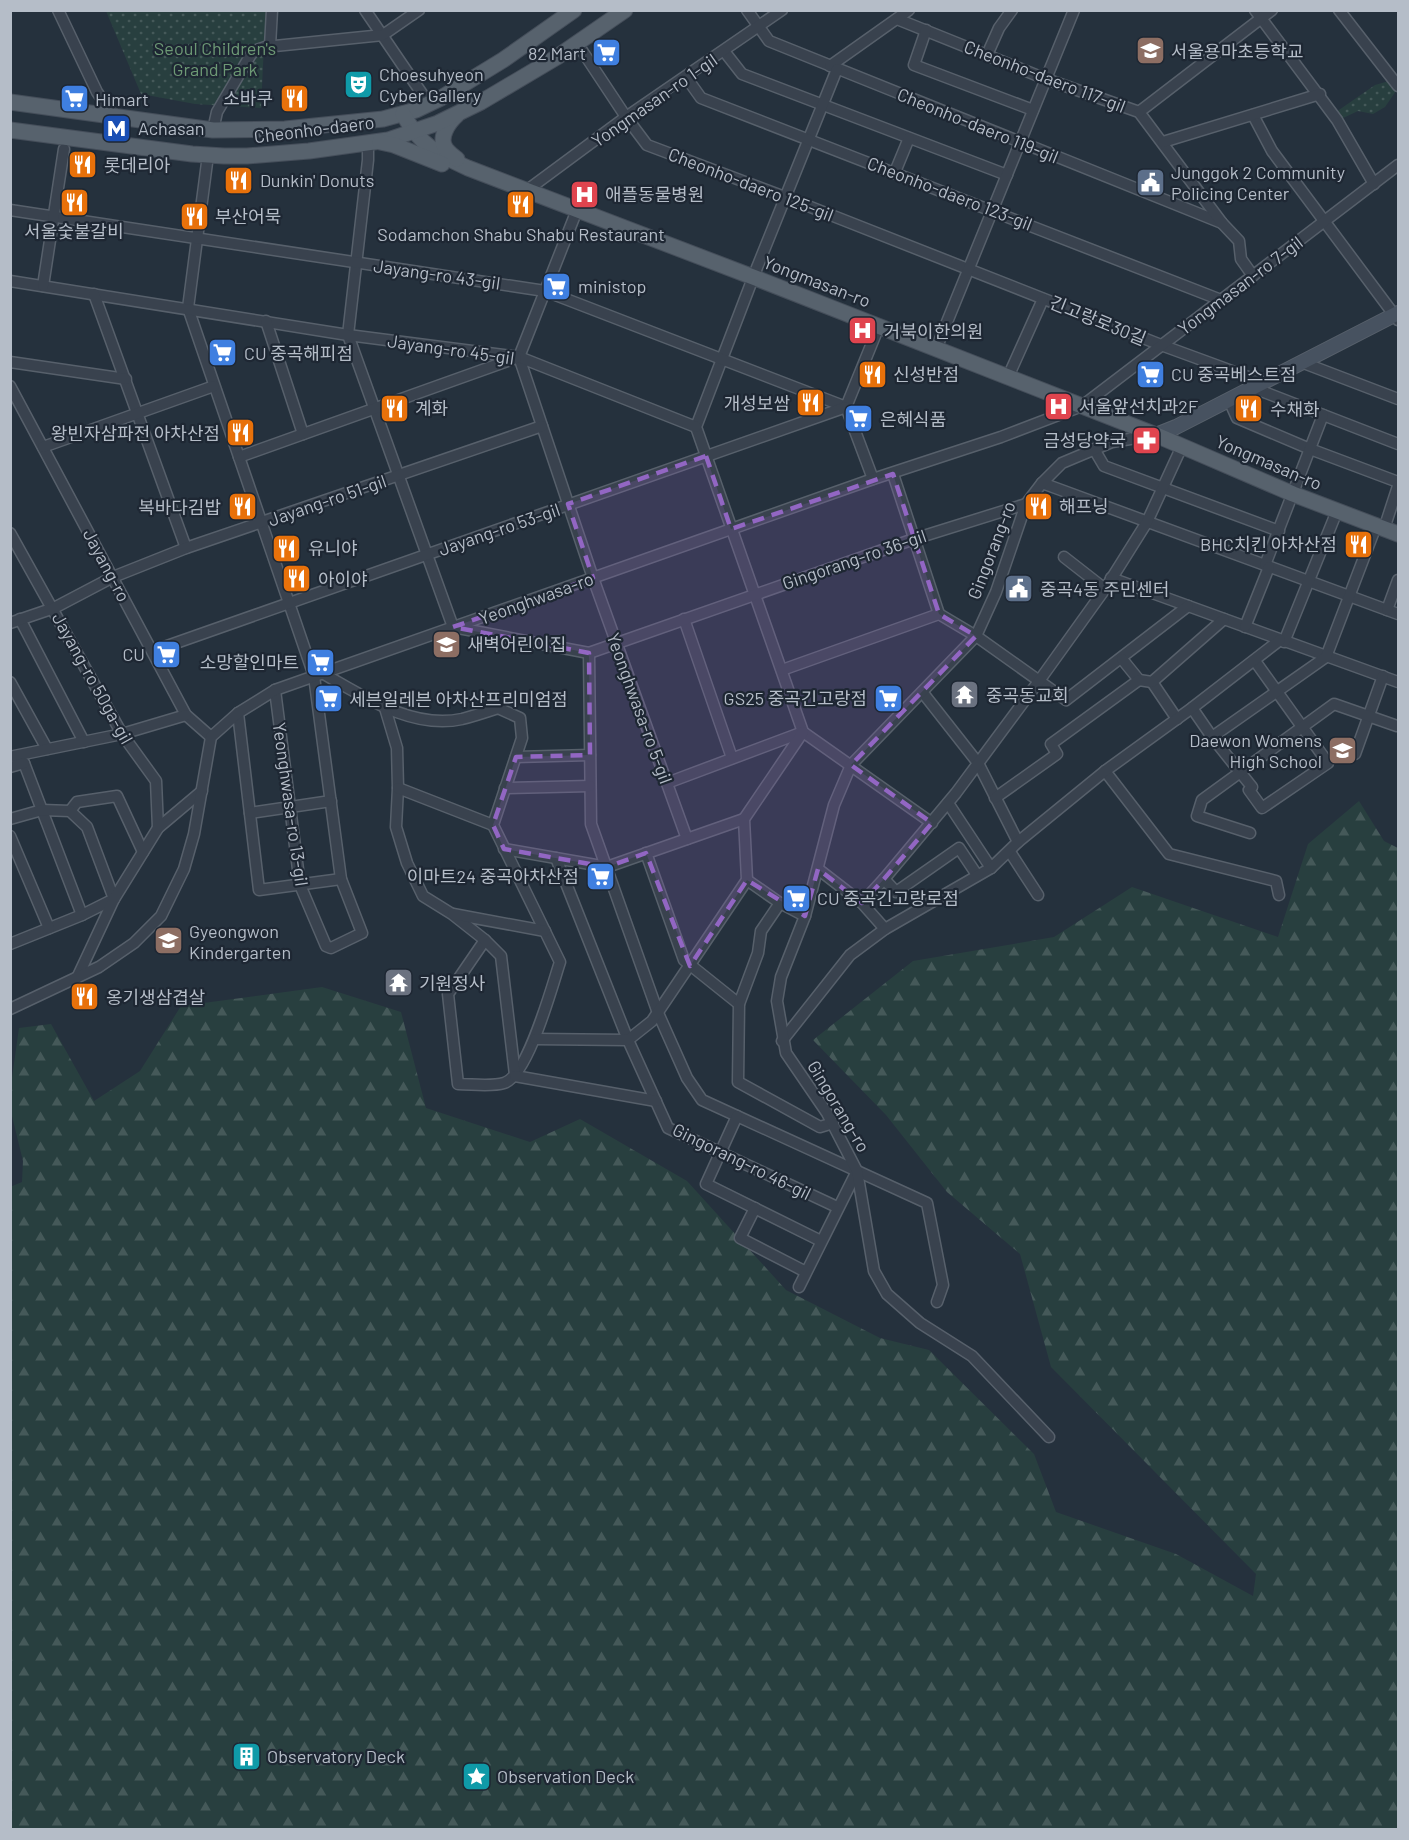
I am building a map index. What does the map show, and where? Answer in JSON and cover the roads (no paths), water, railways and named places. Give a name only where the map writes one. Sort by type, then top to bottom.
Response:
[{"type":"main road","name":"Cheonho-daero","points":[[10,130],[208,155],[259,155],[371,142],[413,132],[459,113],[519,81],[625,10]]},
{"type":"main road","name":"Cheonho-daero","points":[[10,102],[213,130],[285,129],[376,120],[403,114],[429,104],[503,60],[563,13]]},
{"type":"main road","points":[[459,113],[448,125],[443,142],[447,152],[468,168]]},
{"type":"main road","name":"Yongmasan-ro","points":[[403,114],[413,132],[439,154],[468,168],[879,326],[1156,435],[1293,494],[1386,529]]},
{"type":"main road","points":[[371,142],[394,145],[446,165],[468,168]]},
{"type":"main road","name":"Gingorang-ro","points":[[1156,435],[1397,316]]},
{"type":"street","points":[[58,10],[97,92],[114,117]]},
{"type":"street","points":[[270,46],[272,10]]},
{"type":"street","points":[[365,10],[429,104]]},
{"type":"street","points":[[213,130],[217,112],[250,56],[259,49],[383,35],[419,10]]},
{"type":"street","name":"Cheonho-daero 119-gil","points":[[747,10],[769,41],[1222,223]]},
{"type":"street","name":"Yongmasan-ro 1-gil","points":[[526,191],[626,117],[782,10]]},
{"type":"street","points":[[909,10],[834,68],[823,105],[753,277],[696,427],[803,732],[932,823]]},
{"type":"street","points":[[987,55],[999,28],[1012,10]]},
{"type":"street","points":[[936,349],[1074,10]]},
{"type":"street","points":[[1140,112],[1258,15],[1272,10]]},
{"type":"street","points":[[1339,10],[1398,86]]},
{"type":"street","points":[[1258,15],[1320,94],[1374,184]]},
{"type":"street","name":"Cheonho-daero 117-gil","points":[[897,19],[1046,79],[1140,112],[1222,223],[1239,241],[1241,259],[1253,276]]},
{"type":"street","points":[[926,30],[914,65],[1033,110]]},
{"type":"street","name":"Cheonho-daero 125-gil","points":[[578,43],[647,145],[969,269]]},
{"type":"street","points":[[724,51],[742,74],[1007,175]]},
{"type":"street","name":"Cheonho-daero 123-gil","points":[[686,77],[701,98],[1221,300]]},
{"type":"street","points":[[1163,142],[1320,94]]},
{"type":"street","points":[[1253,115],[1272,151],[1397,316]]},
{"type":"street","points":[[895,172],[909,138]]},
{"type":"street","points":[[371,142],[348,335],[453,627],[589,653],[591,824],[657,1013],[687,1078],[702,1100],[927,1203],[943,1285],[938,1302]]},
{"type":"street","points":[[43,286],[64,149]]},
{"type":"street","points":[[208,155],[188,308],[289,603],[318,674],[341,879],[259,890],[238,712]]},
{"type":"street","name":"Yongmasan-ro 7-gil","points":[[1082,406],[1398,165]]},
{"type":"street","name":"Jayang-ro 43-gil","points":[[10,210],[545,291],[846,407]]},
{"type":"street","points":[[239,457],[519,357],[578,210]]},
{"type":"street","name":"긴고랑로30길","points":[[969,269],[1161,345],[1323,415],[1398,444]]},
{"type":"street","name":"Jayang-ro 45-gil","points":[[10,281],[348,335],[519,357],[696,427]]},
{"type":"street","points":[[94,294],[186,548]]},
{"type":"street","points":[[1008,377],[1043,299]]},
{"type":"street","points":[[266,321],[303,434]]},
{"type":"street","points":[[873,479],[846,407],[879,326]]},
{"type":"street","name":"Yeonghwasa-ro 5-gil","points":[[519,357],[593,578],[687,839]]},
{"type":"street","points":[[10,362],[126,379]]},
{"type":"street","points":[[1301,362],[1398,399]]},
{"type":"street","name":"Jayang-ro","points":[[10,386],[186,715],[211,737]]},
{"type":"street","points":[[43,447],[214,386]]},
{"type":"street","points":[[1212,737],[1326,657],[1348,596],[1386,529],[1398,484],[1237,418],[1229,399]]},
{"type":"street","name":"Yeonghwasa-ro","points":[[211,737],[238,712],[275,690],[873,479],[1001,437],[1082,406]]},
{"type":"street","name":"Jayang-ro 53-gil","points":[[153,651],[846,407]]},
{"type":"street","points":[[1245,627],[1323,415]]},
{"type":"street","name":"Jayang-ro 51-gil","points":[[15,621],[54,608],[113,577],[186,548],[542,426]]},
{"type":"street","name":"Gingorang-ro","points":[[1049,1437],[972,1356],[920,1323],[887,1294],[874,1270],[857,1171],[833,1123],[786,1053],[782,1041],[782,1025],[777,1001],[781,977],[805,916],[834,805],[851,765],[976,636],[996,592],[1026,504],[1042,483],[1062,463],[1094,449],[1112,442],[1156,435]]},
{"type":"street","points":[[862,903],[948,803],[1105,589],[1147,522],[1182,446]]},
{"type":"street","points":[[1094,449],[1104,466],[1164,486],[1279,531]]},
{"type":"street","points":[[893,474],[939,614],[976,636],[1066,700],[1188,606]]},
{"type":"street","points":[[1042,483],[1398,614]]},
{"type":"street","name":"Gingorang-ro 36-gil","points":[[589,653],[914,539],[1026,504]]},
{"type":"street","points":[[782,1041],[850,955],[885,930],[991,868],[1018,842],[1105,771],[1282,641],[1337,511]]},
{"type":"street","name":"Jayang-ro 50ga-gil","points":[[10,533],[54,608],[122,734],[156,781],[158,828]]},
{"type":"street","points":[[1064,557],[1105,589]]},
{"type":"street","points":[[1111,578],[1398,682]]},
{"type":"street","points":[[1387,610],[1398,580]]},
{"type":"street","points":[[782,670],[939,614]]},
{"type":"street","points":[[684,619],[732,758]]},
{"type":"street","points":[[1152,682],[1224,619]]},
{"type":"street","points":[[15,621],[84,742]]},
{"type":"street","points":[[1122,659],[1139,680],[1152,682],[1177,719]]},
{"type":"street","points":[[1192,708],[1252,788],[1249,790],[1262,808],[1328,763],[1255,661]]},
{"type":"street","points":[[318,674],[385,708],[428,720],[460,720],[498,708],[520,718],[522,738],[493,825],[560,962],[535,1039],[515,1076],[506,1083],[458,1084],[448,994],[485,940]]},
{"type":"street","points":[[1342,750],[1355,754],[1383,676]]},
{"type":"street","points":[[995,798],[1058,754],[1051,744],[1139,680]]},
{"type":"street","points":[[10,682],[47,749]]},
{"type":"street","name":"Yeonghwasa-ro 13-gil","points":[[275,690],[300,885],[326,946],[331,948],[362,933],[341,879]]},
{"type":"street","points":[[923,693],[978,763],[1018,842]]},
{"type":"street","points":[[1250,833],[1197,816],[1202,800],[1334,704],[1397,726]]},
{"type":"street","points":[[385,708],[397,748],[396,827],[407,863],[423,896],[452,914],[485,940],[501,957],[515,1076]]},
{"type":"street","points":[[12,759],[47,749],[122,734],[186,715]]},
{"type":"street","points":[[667,783],[803,732]]},
{"type":"street","points":[[504,849],[607,867],[744,819],[803,732]]},
{"type":"street","points":[[10,1010],[99,967],[134,943],[161,916],[184,869],[194,834],[211,737]]},
{"type":"street","points":[[516,757],[590,755]]},
{"type":"street","points":[[12,759],[24,763],[82,915]]},
{"type":"street","points":[[1105,771],[1169,854],[1276,881],[1279,895]]},
{"type":"street","points":[[505,788],[590,786]]},
{"type":"street","points":[[398,788],[493,825]]},
{"type":"street","points":[[76,978],[114,899],[158,828],[202,791]]},
{"type":"street","points":[[70,811],[77,802],[117,796],[143,852]]},
{"type":"street","points":[[250,813],[331,801]]},
{"type":"street","points":[[948,803],[991,868]]},
{"type":"street","points":[[10,819],[42,810],[70,811],[87,827],[114,899]]},
{"type":"street","points":[[535,1039],[628,1040],[652,1021],[747,880],[744,819]]},
{"type":"street","points":[[10,836],[49,928]]},
{"type":"street","points":[[884,879],[896,892],[959,848],[977,875]]},
{"type":"street","points":[[1010,852],[1038,895]]},
{"type":"street","points":[[646,853],[684,960],[739,1004]]},
{"type":"street","name":"Gingorang-ro 46-gil","points":[[556,858],[628,1040],[668,1128],[837,1207]]},
{"type":"street","points":[[818,869],[862,903],[885,930]]},
{"type":"street","points":[[747,880],[780,903],[805,916]]},
{"type":"street","points":[[10,944],[82,915],[114,899]]},
{"type":"street","points":[[780,903],[761,931],[758,953],[739,1004],[738,1082],[820,1127],[833,1123]]},
{"type":"street","points":[[452,914],[545,931]]},
{"type":"street","points":[[515,1076],[656,1101]]},
{"type":"street","points":[[737,1116],[706,1184],[821,1241]]},
{"type":"street","points":[[799,1287],[857,1171]]},
{"type":"street","points":[[755,1208],[740,1238],[806,1272]]},
{"type":"place","name":"서울용마초등학교","points":[[1150,51]]},
{"type":"place","name":"82 Mart","points":[[607,53]]},
{"type":"place","name":"Choesuhyeon Cyber Gallery","points":[[358,84]]},
{"type":"place","name":"소바쿠","points":[[294,98]]},
{"type":"place","name":"Himart","points":[[74,99]]},
{"type":"place","name":"Achasan","points":[[117,128]]},
{"type":"place","name":"롯데리아","points":[[83,165]]},
{"type":"place","name":"Dunkin' Donuts","points":[[239,180]]},
{"type":"place","name":"Junggok 2 Community Policing Center","points":[[1150,182]]},
{"type":"place","name":"애플동물병원","points":[[584,194]]},
{"type":"place","name":"서울숯불갈비","points":[[74,202]]},
{"type":"place","name":"Sodamchon Shabu Shabu Restaurant","points":[[521,205]]},
{"type":"place","name":"부산어묵","points":[[194,216]]},
{"type":"place","name":"ministop","points":[[557,286]]},
{"type":"place","name":"거북이한의원","points":[[863,331]]},
{"type":"place","name":"CU 중곡해피점","points":[[223,353]]},
{"type":"place","name":"신성반점","points":[[872,374]]},
{"type":"place","name":"CU 중곡베스트점","points":[[1150,374]]},
{"type":"place","name":"개성보쌈","points":[[811,403]]},
{"type":"place","name":"서울앞선치과2F","points":[[1058,406]]},
{"type":"place","name":"계화","points":[[394,408]]},
{"type":"place","name":"수채화","points":[[1249,409]]},
{"type":"place","name":"은혜식품","points":[[859,419]]},
{"type":"place","name":"왕빈자삼파전 아차산점","points":[[241,433]]},
{"type":"place","name":"금성당약국","points":[[1147,440]]},
{"type":"place","name":"해프닝","points":[[1038,506]]},
{"type":"place","name":"복바다김밥","points":[[242,507]]},
{"type":"place","name":"BHC치킨 아차산점","points":[[1358,544]]},
{"type":"place","name":"유니야","points":[[287,548]]},
{"type":"place","name":"아이야","points":[[297,579]]},
{"type":"place","name":"중곡4동 주민센터","points":[[1019,589]]},
{"type":"place","name":"새벽어린이집","points":[[446,644]]},
{"type":"place","name":"CU","points":[[166,654]]},
{"type":"place","name":"소망할인마트","points":[[320,662]]},
{"type":"place","name":"중곡동교회","points":[[965,695]]},
{"type":"place","name":"GS25 중곡긴고랑점","points":[[888,698]]},
{"type":"place","name":"세븐일레븐 아차산프리미엄점","points":[[328,699]]},
{"type":"place","name":"Daewon Womens High School","points":[[1343,750]]},
{"type":"place","name":"이마트24 중곡아차산점","points":[[600,876]]},
{"type":"place","name":"CU 중곡긴고랑로점","points":[[796,898]]},
{"type":"place","name":"Gyeongwon Kindergarten","points":[[168,941]]},
{"type":"place","name":"기원정사","points":[[398,983]]},
{"type":"place","name":"옹기생삼겹살","points":[[85,997]]},
{"type":"place","name":"Observatory Deck","points":[[246,1756]]},
{"type":"place","name":"Observation Deck","points":[[476,1776]]},
{"type":"park label","name":"Seoul Children's Grand Park","points":[[215,58]]}]
